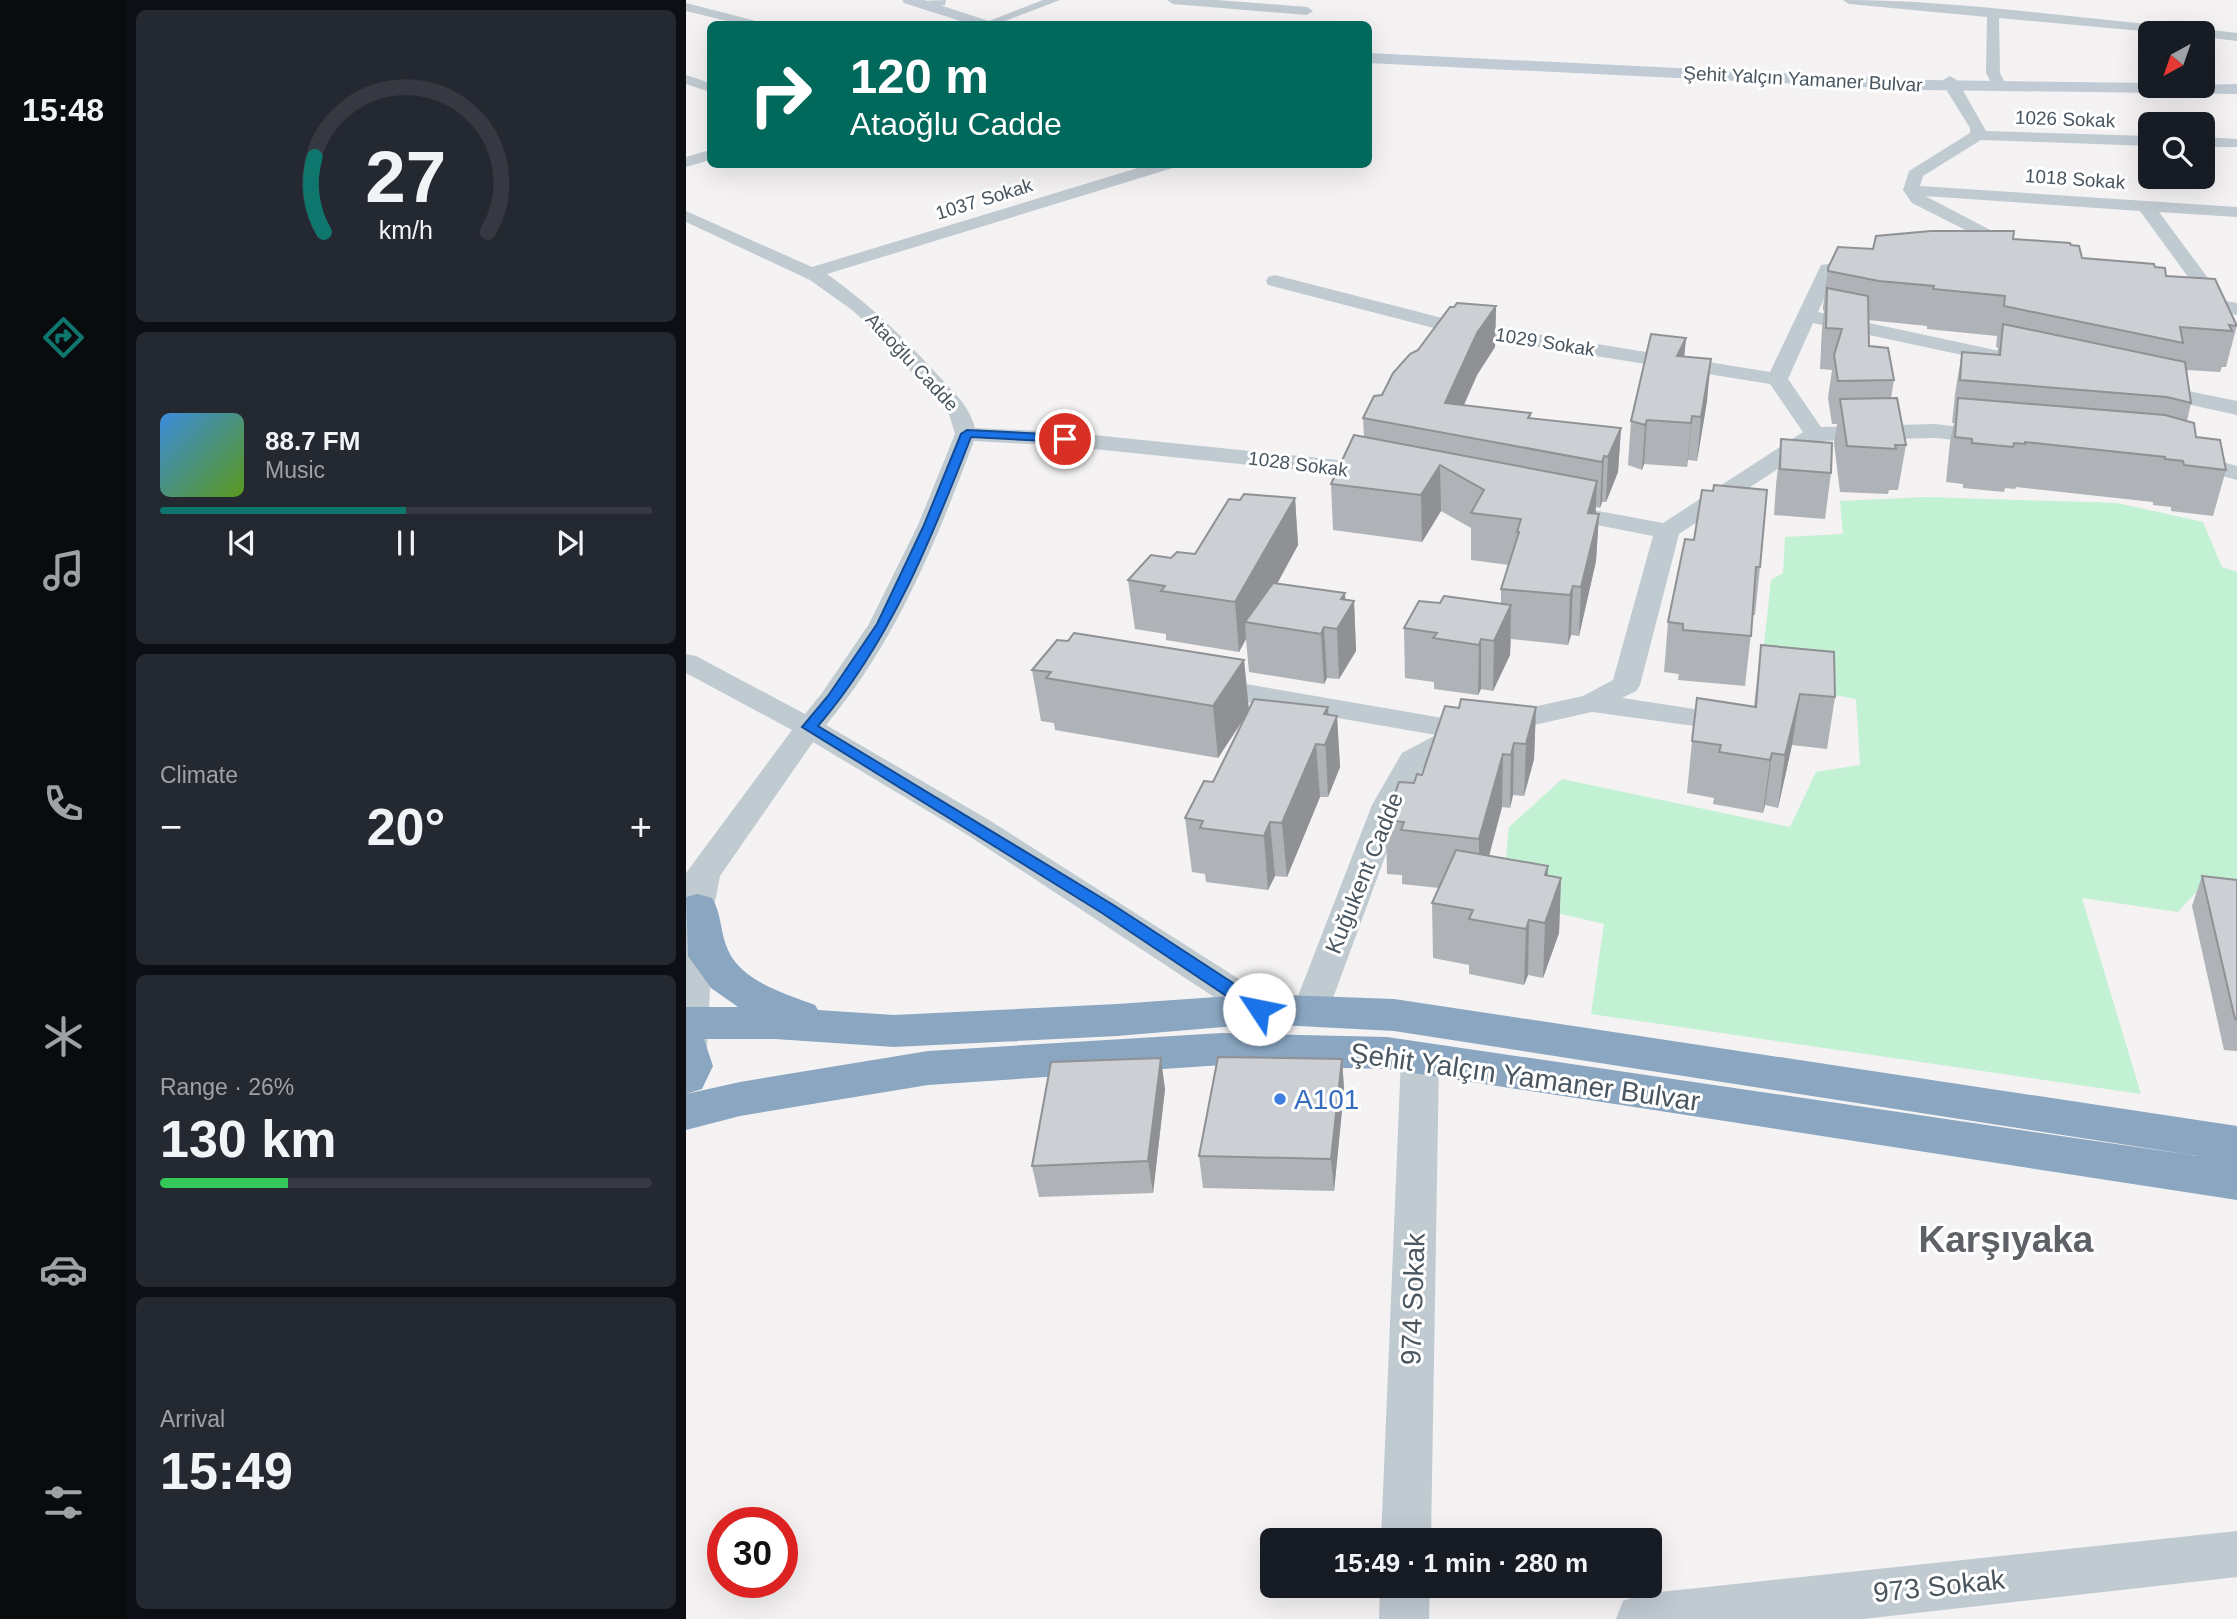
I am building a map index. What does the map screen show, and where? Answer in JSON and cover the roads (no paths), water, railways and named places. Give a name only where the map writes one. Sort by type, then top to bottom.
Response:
[{"type":"highway","points":[[696,892],[708,954],[724,978],[758,999],[827,1028]]},
{"type":"highway","name":"Şehit Yalçın Yamaner Bulvar","points":[[687,1044],[775,1023],[894,1031],[1117,1020],[1259,1009],[1311,1009],[1394,1015],[2237,1144]]},
{"type":"highway","name":"Şehit Yalçın Yamaner Bulvar","points":[[686,1112],[740,1099],[928,1068],[1222,1049],[1387,1053],[2237,1181]]},
{"type":"highway","points":[[686,1133],[758,1106],[830,1084]]},
{"type":"street","points":[[1002,21],[1054,0]]},
{"type":"street","points":[[1173,0],[1312,8],[1286,21]]},
{"type":"street","points":[[1849,0],[2138,26]]},
{"type":"street","points":[[927,2],[985,21]]},
{"type":"street","points":[[686,7],[740,21]]},
{"type":"street","points":[[1993,12],[1993,73],[1998,84],[2138,83]]},
{"type":"street","points":[[2216,35],[2237,37]]},
{"type":"street","name":"Şehit Yalçın Yamaner Bulvar","points":[[1372,55],[1950,83],[2237,87]]},
{"type":"street","points":[[686,79],[707,87]]},
{"type":"street","points":[[1950,83],[1978,128],[1978,135],[1915,174],[1911,190],[1917,199],[2036,262],[1998,260]]},
{"type":"street","points":[[2216,85],[2237,87]]},
{"type":"street","name":"1026 Sokak","points":[[1978,135],[2138,141]]},
{"type":"street","points":[[2215,142],[2234,143]]},
{"type":"street","points":[[686,162],[707,156]]},
{"type":"street","name":"1037 Sokak","points":[[811,273],[1157,168]]},
{"type":"street","name":"1018 Sokak","points":[[1911,190],[2237,212]]},
{"type":"street","points":[[2145,205],[2227,307]]},
{"type":"street","name":"Ataoğlu Cadde","points":[[686,216],[811,273],[859,306],[883,328],[960,412],[967,434],[930,525],[883,624],[696,892]]},
{"type":"street","points":[[1815,434],[1777,379],[1828,269],[1889,260]]},
{"type":"street","name":"1029 Sokak","points":[[1275,281],[1453,327],[1777,379]]},
{"type":"street","points":[[2171,296],[2227,307]]},
{"type":"street","points":[[1807,316],[2049,368]]},
{"type":"street","points":[[1438,344],[1453,327]]},
{"type":"street","points":[[2129,385],[2237,408]]},
{"type":"street","points":[[1533,505],[1667,531],[1815,434],[1934,431],[2017,439]]},
{"type":"street","name":"1028 Sokak","points":[[967,434],[1065,439],[1338,467],[1398,479]]},
{"type":"street","points":[[1338,467],[1355,446]]},
{"type":"street","points":[[2155,450],[2237,473]]},
{"type":"street","name":"Kuğukent Cadde","points":[[1311,1009],[1388,805],[1413,759],[1466,731],[1592,703],[1626,685],[1667,531]]},
{"type":"street","points":[[686,663],[809,727],[1097,902],[1259,1009]]},
{"type":"street","points":[[1179,682],[1466,731]]},
{"type":"street","points":[[1592,703],[1731,722]]},
{"type":"street","points":[[687,1044],[696,892]]},
{"type":"street","name":"974 Sokak","points":[[1406,1528],[1420,1058]]},
{"type":"street","name":"973 Sokak","points":[[1641,1619],[1778,1611],[2237,1554]]},
{"type":"street","points":[[1404,1619],[1405,1598]]},
{"type":"place","name":"A101","points":[[1280,1099]]},
{"type":"district","name":"Karşıyaka","points":[[2006,1239]]}]
